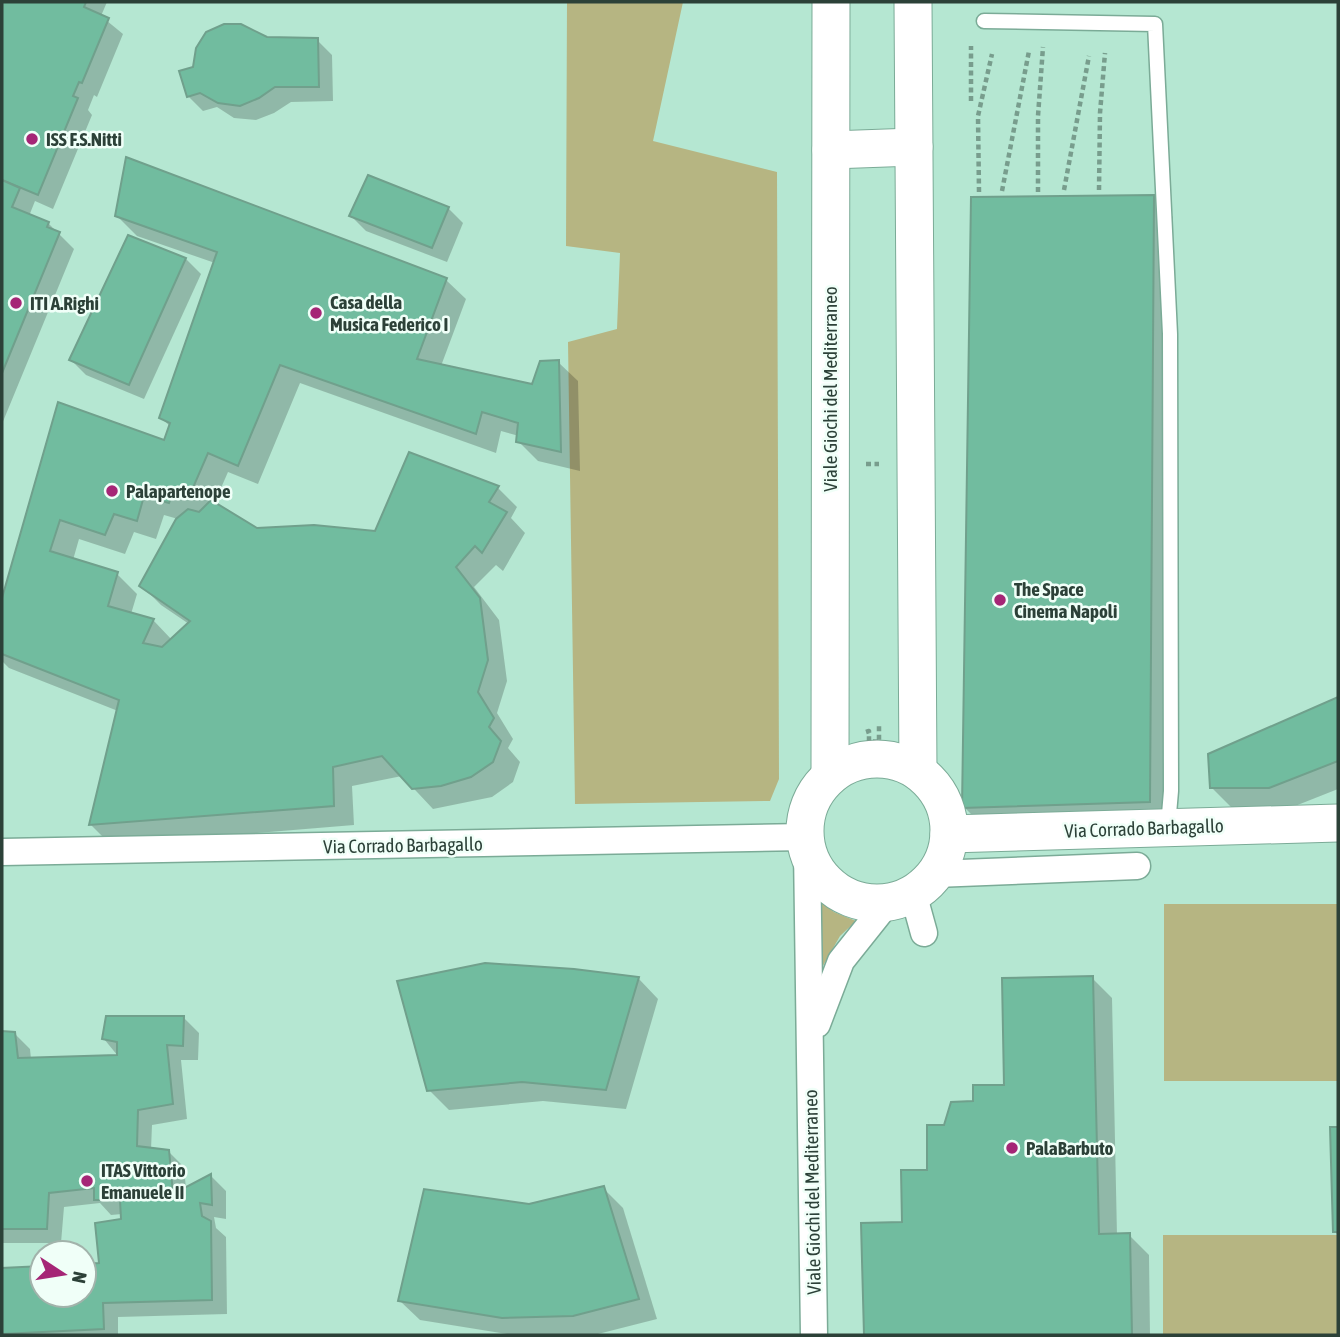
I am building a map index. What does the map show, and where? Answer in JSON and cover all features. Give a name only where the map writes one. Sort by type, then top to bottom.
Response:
[{"type":"main road","name":"Viale Giochi del Mediterraneo","points":[[830,776],[831,2]]},
{"type":"main road","points":[[913,2],[918,771]]},
{"type":"main road","points":[[831,150],[914,146]]},
{"type":"main road","points":[[873,759],[896,761],[918,771],[935,788],[946,810],[949,834],[945,855],[912,890],[861,901],[837,891],[818,873],[806,843],[807,815],[816,793],[830,776],[850,764],[873,759]]},
{"type":"main road","name":"Via Corrado Barbagallo","points":[[949,834],[1338,823]]},
{"type":"street","name":"Via Corrado Barbagallo","points":[[2,852],[806,843]]},
{"type":"street","name":"Viale Giochi del Mediterraneo","points":[[806,843],[814,1335]]},
{"type":"street","points":[[924,933],[912,890],[1138,866]]},
{"type":"street","name":"Viale Giochi del Mediterraneo","points":[[811,1049],[823,1003],[841,961],[912,890]]},
{"type":"lane","points":[[984,21],[1155,24],[1170,334],[1171,791],[1167,827]]},
{"type":"path","points":[[971,46],[971,101]]},
{"type":"path","points":[[1038,192],[1038,116],[1043,47]]},
{"type":"path","points":[[1002,191],[1029,51]]},
{"type":"path","points":[[1100,190],[1100,113],[1105,53]]},
{"type":"path","points":[[979,192],[978,116],[992,54]]},
{"type":"path","points":[[1064,190],[1089,56]]},
{"type":"path","points":[[866,464],[878,464]]},
{"type":"path","points":[[866,732],[869,731],[869,741],[879,741],[879,726]]},
{"type":"shaded area","points":[[567,2],[683,2],[653,141],[777,172],[779,779],[770,801],[575,804],[568,342],[617,329],[620,253],[566,246]]},
{"type":"shaded area","points":[[815,898],[834,912],[856,921],[840,936],[816,978]]},
{"type":"shaded area","points":[[1164,904],[1338,904],[1338,1081],[1164,1081]]},
{"type":"shaded area","points":[[1163,1235],[1338,1235],[1338,1335],[1163,1335]]},
{"type":"building","name":"ISS F.S.Nitti","points":[[2,2],[86,2],[84,7],[109,18],[82,83],[79,82],[73,96],[78,98],[38,195],[2,180]]},
{"type":"building","points":[[224,24],[241,24],[267,37],[318,38],[319,87],[275,87],[240,106],[218,103],[200,93],[187,97],[179,71],[193,67],[196,48],[206,32]]},
{"type":"building","name":"Palapartenope","points":[[126,157],[447,278],[417,359],[532,384],[540,361],[559,360],[561,452],[516,442],[518,423],[482,412],[476,434],[280,365],[238,466],[208,453],[189,497],[172,495],[169,503],[144,496],[137,521],[114,514],[105,535],[60,520],[50,551],[118,572],[108,606],[154,619],[143,643],[162,647],[190,621],[139,586],[176,519],[188,509],[199,512],[211,500],[257,528],[314,525],[375,531],[409,452],[499,486],[489,502],[507,512],[482,553],[475,546],[456,567],[480,598],[488,660],[478,692],[494,718],[489,727],[501,741],[493,762],[471,777],[441,786],[412,789],[382,756],[333,767],[334,806],[89,825],[119,700],[2,654],[2,598],[58,402],[164,440],[170,423],[159,418],[217,252],[115,216]]},
{"type":"building","points":[[368,175],[449,207],[432,248],[349,216]]},
{"type":"building","name":"ITI A.Righi","points":[[2,180],[20,188],[12,207],[49,222],[47,227],[60,232],[2,373]]},
{"type":"building","points":[[1154,195],[1150,802],[962,808],[971,197]]},
{"type":"building","points":[[128,235],[186,258],[129,385],[69,360]]},
{"type":"building","points":[[1338,697],[1338,761],[1269,788],[1210,788],[1208,754]]},
{"type":"building","points":[[485,963],[639,977],[606,1090],[522,1082],[427,1091],[397,981]]},
{"type":"building","name":"PalaBarbuto","points":[[1093,976],[1099,1234],[1130,1233],[1132,1335],[864,1335],[861,1223],[902,1222],[901,1170],[927,1170],[927,1125],[944,1125],[951,1102],[973,1101],[973,1085],[1004,1085],[1002,978]]},
{"type":"building","name":"ITAS Vittorio Emanuele II","points":[[106,1016],[184,1016],[183,1046],[167,1045],[173,1104],[138,1110],[137,1146],[169,1150],[173,1194],[211,1174],[212,1205],[200,1203],[202,1216],[211,1221],[212,1300],[103,1303],[104,1329],[2,1334],[2,1268],[28,1267],[28,1309],[98,1309],[99,1263],[95,1223],[121,1219],[120,1200],[94,1200],[94,1188],[49,1193],[47,1229],[2,1229],[2,1031],[15,1032],[18,1058],[117,1055],[117,1042],[102,1039]]},
{"type":"building","points":[[1330,1127],[1338,1127],[1338,1232],[1333,1232]]},
{"type":"building","points":[[604,1186],[639,1299],[573,1316],[502,1318],[398,1301],[424,1189],[529,1204]]},
{"type":"place","name":"ISS F.S.Nitti","points":[[32,139]]},
{"type":"place","name":"ITI A.Righi","points":[[16,303]]},
{"type":"place","name":"Casa della Musica Federico I","points":[[316,313]]},
{"type":"place","name":"Palapartenope","points":[[112,491]]},
{"type":"place","name":"The Space Cinema Napoli","points":[[1000,600]]},
{"type":"place","name":"PalaBarbuto","points":[[1012,1148]]},
{"type":"place","name":"ITAS Vittorio Emanuele II","points":[[87,1181]]}]
